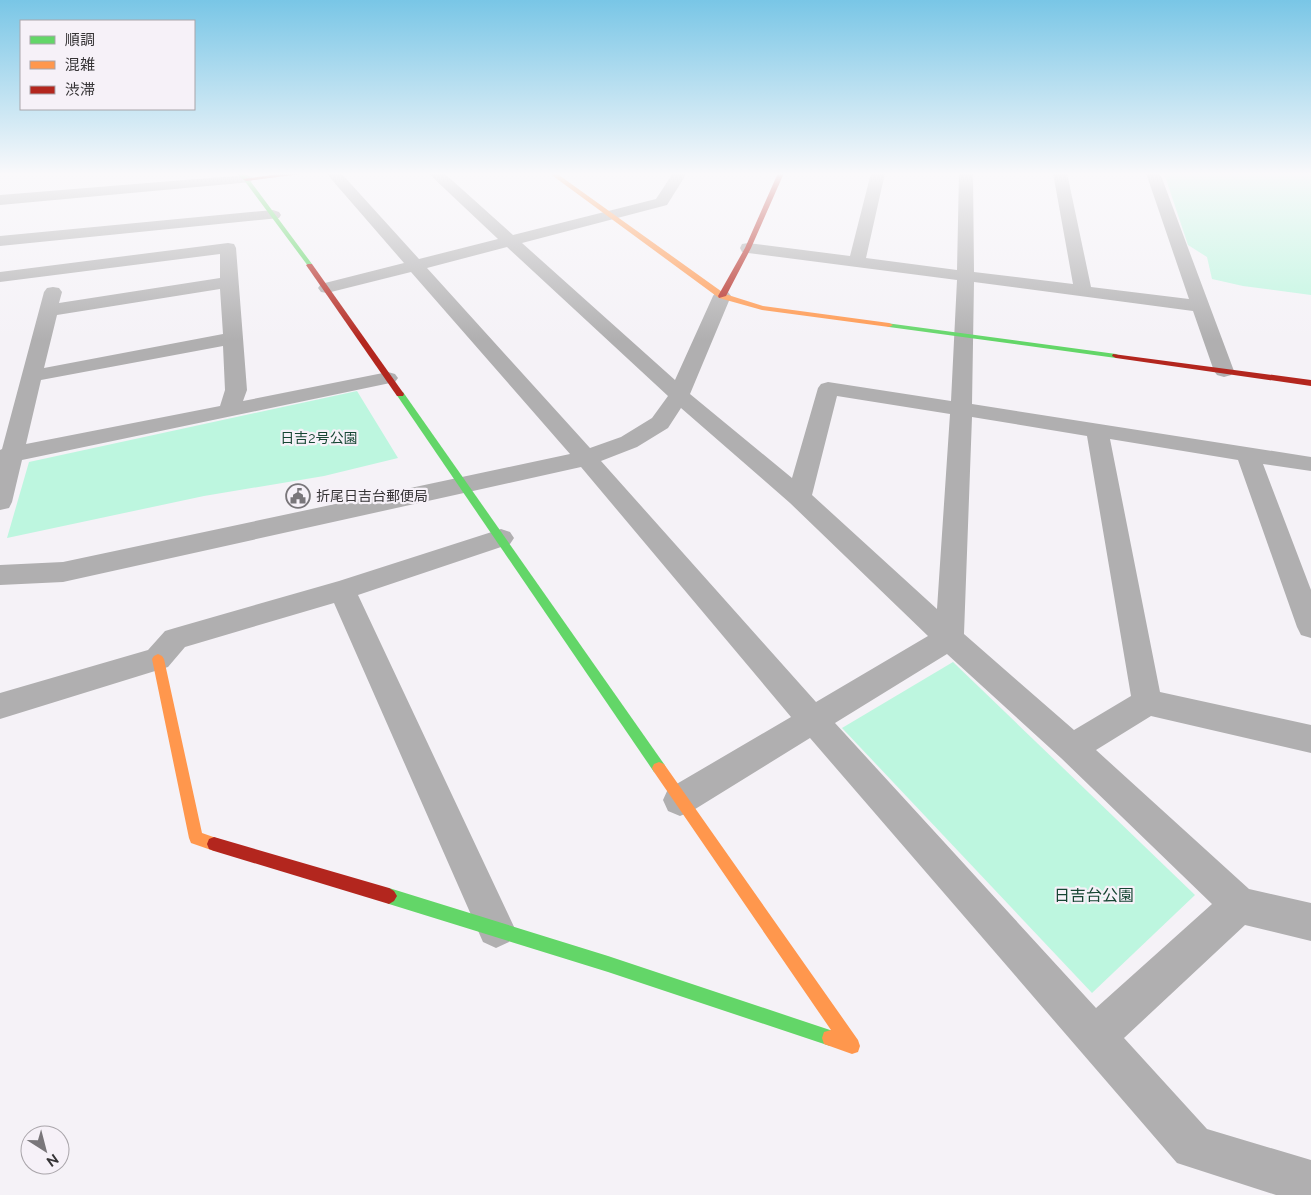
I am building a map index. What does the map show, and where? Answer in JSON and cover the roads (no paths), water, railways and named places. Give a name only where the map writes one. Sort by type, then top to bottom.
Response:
[{"type":"street","points":[[0,241],[128,229]]},
{"type":"street","points":[[158,659],[196,838],[496,929],[776,1019],[852,1046],[327,288],[282,229]]},
{"type":"street","points":[[383,229],[586,458],[813,720],[1193,1147],[1311,1183]]},
{"type":"street","points":[[495,229],[679,394],[799,497],[949,638],[1072,748],[1239,905],[1311,922]]},
{"type":"street","points":[[327,288],[558,229]]},
{"type":"street","points":[[629,229],[722,296],[762,308],[1311,383]]},
{"type":"street","points":[[0,575],[63,572],[586,458],[629,442],[660,423],[679,394],[722,296],[756,229]]},
{"type":"street","points":[[857,262],[865,229]]},
{"type":"street","points":[[949,638],[965,335],[965,229]]},
{"type":"street","points":[[1071,229],[1083,290]]},
{"type":"street","points":[[1173,229],[1224,371]]},
{"type":"street","points":[[0,277],[228,248],[236,390],[229,410]]},
{"type":"street","points":[[748,248],[1200,306]]},
{"type":"street","points":[[0,502],[6,456],[32,376],[50,310],[58,270]]},
{"type":"street","points":[[50,310],[229,282]]},
{"type":"street","points":[[32,376],[233,338]]},
{"type":"street","points":[[6,456],[388,378]]},
{"type":"street","points":[[799,497],[828,388],[1311,464]]},
{"type":"street","points":[[1097,430],[1147,702]]},
{"type":"street","points":[[1247,453],[1311,627]]},
{"type":"street","points":[[5,709],[158,659],[175,639],[342,590],[501,538]]},
{"type":"street","points":[[342,590],[496,929]]},
{"type":"street","points":[[680,800],[949,638]]},
{"type":"street","points":[[1072,748],[1147,702],[1311,739]]},
{"type":"street","points":[[1096,1036],[1239,905]]},
{"type":"place","name":"折尾日吉台郵便局","points":[[298,496]]},
{"type":"park label","name":"日吉2号公園","points":[[319,438]]},
{"type":"park label","name":"日吉台公園","points":[[1094,895]]}]
